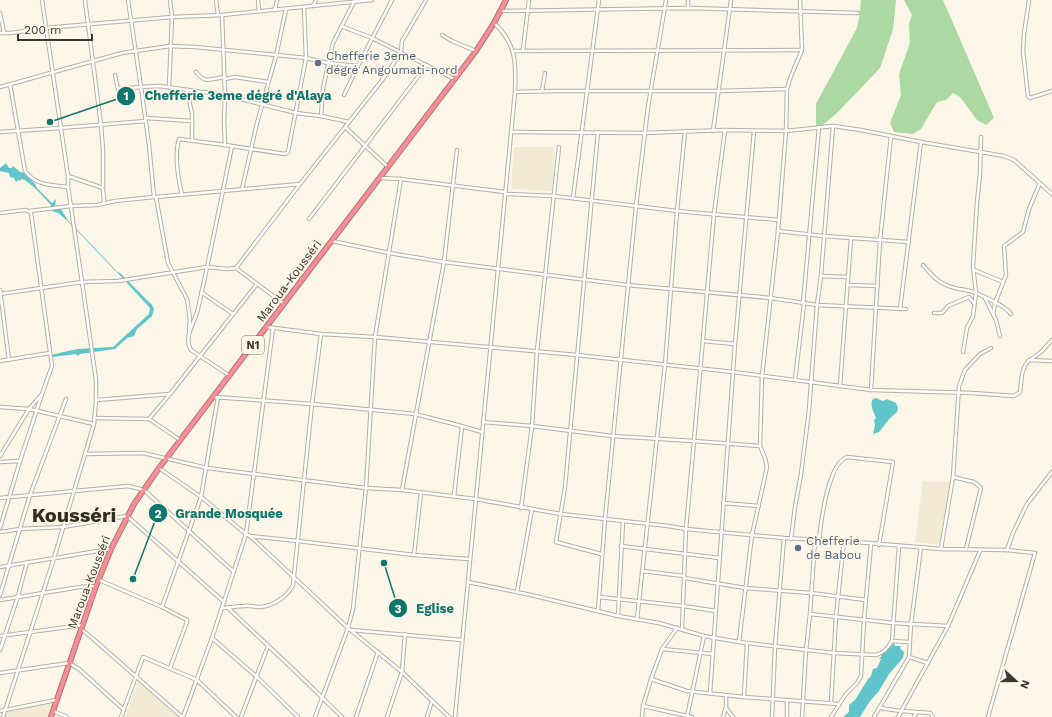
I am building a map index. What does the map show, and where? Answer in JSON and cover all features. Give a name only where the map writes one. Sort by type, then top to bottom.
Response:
[{"type":"highway","name":"Maroua-Kousséri","points":[[51,717],[98,580],[127,516],[159,468],[216,397],[284,304],[476,51],[494,23],[506,0]]},
{"type":"street","points":[[3,717],[54,558],[94,424],[96,400],[92,351],[42,0]]},
{"type":"street","points":[[85,0],[101,125],[104,203]]},
{"type":"street","points":[[128,0],[146,119],[155,197],[168,263],[186,295],[190,319],[190,348],[230,376]]},
{"type":"street","points":[[169,88],[172,17],[170,0]]},
{"type":"street","points":[[216,0],[218,15]]},
{"type":"street","points":[[258,0],[259,11]]},
{"type":"street","points":[[275,10],[277,0]]},
{"type":"street","points":[[313,6],[316,0]]},
{"type":"street","points":[[0,33],[172,17],[222,15],[372,0]]},
{"type":"street","points":[[344,95],[392,0]]},
{"type":"street","points":[[236,268],[383,79],[401,52],[402,41],[426,0]]},
{"type":"street","points":[[523,50],[529,0]]},
{"type":"street","points":[[573,198],[599,0]]},
{"type":"street","points":[[598,611],[601,554],[627,285],[644,133],[666,0]]},
{"type":"street","points":[[688,0],[688,8]]},
{"type":"street","points":[[713,131],[731,0]]},
{"type":"street","points":[[739,642],[752,535],[766,467],[766,458],[760,446],[762,376],[779,220],[786,131],[787,89],[802,50],[800,0]]},
{"type":"street","points":[[1029,0],[1023,51],[1028,96],[1030,98],[1052,91]]},
{"type":"street","points":[[321,116],[323,88],[333,43],[354,1]]},
{"type":"street","points":[[182,196],[179,180],[178,141],[180,138],[287,153],[306,58],[304,7]]},
{"type":"street","points":[[501,10],[688,8],[729,10],[801,10],[858,13]]},
{"type":"street","points":[[242,189],[250,149],[276,56],[286,9]]},
{"type":"street","points":[[0,13],[4,33]]},
{"type":"street","points":[[222,15],[225,78],[225,145]]},
{"type":"street","points":[[455,717],[515,92],[516,68],[513,51],[507,37],[494,23]]},
{"type":"street","points":[[341,26],[372,38],[455,79]]},
{"type":"street","points":[[442,34],[452,41],[476,51]]},
{"type":"street","points":[[0,87],[136,50],[170,46],[306,58],[328,63],[358,66]]},
{"type":"street","points":[[513,51],[802,50]]},
{"type":"street","points":[[309,219],[428,65]]},
{"type":"street","points":[[196,72],[204,80],[235,77],[268,82]]},
{"type":"street","points":[[542,91],[545,73]]},
{"type":"street","points":[[115,75],[118,89],[153,85],[225,96],[296,113],[321,116],[349,122]]},
{"type":"street","points":[[10,84],[25,171],[30,178],[35,181],[48,185],[68,187]]},
{"type":"street","points":[[515,92],[718,91],[787,89]]},
{"type":"street","points":[[187,90],[192,114],[192,140]]},
{"type":"street","points":[[0,132],[101,125],[146,119],[192,122]]},
{"type":"street","points":[[511,132],[644,133],[725,130],[786,131],[833,126],[1004,156],[1014,160],[1052,194]]},
{"type":"street","points":[[791,539],[806,441],[833,126]]},
{"type":"street","points":[[345,127],[388,168]]},
{"type":"street","points":[[795,380],[804,304],[819,127]]},
{"type":"street","points":[[682,629],[686,529],[714,214],[725,130]]},
{"type":"street","points":[[637,619],[665,365],[685,131]]},
{"type":"street","points":[[710,693],[735,344],[754,131]]},
{"type":"street","points":[[598,132],[565,487],[556,542],[601,554]]},
{"type":"street","points":[[871,390],[880,240],[891,136]]},
{"type":"street","points":[[963,352],[967,328],[973,316],[976,293],[973,270],[974,232],[980,174],[981,137]]},
{"type":"street","points":[[900,309],[921,142]]},
{"type":"street","points":[[189,331],[195,320],[202,292],[232,146]]},
{"type":"street","points":[[520,508],[532,426],[537,351],[559,147]]},
{"type":"street","points":[[402,490],[444,262],[457,150]]},
{"type":"street","points":[[68,176],[103,188]]},
{"type":"street","points":[[380,178],[401,179],[505,193],[554,196],[677,211],[779,220]]},
{"type":"street","points":[[315,717],[349,629],[353,609],[366,488],[375,336],[401,179]]},
{"type":"street","points":[[993,315],[995,303],[1006,275],[1004,246],[1023,232],[1028,209],[1040,183]]},
{"type":"street","points":[[0,213],[26,210],[29,212],[71,206],[95,205],[119,200],[182,196],[300,184]]},
{"type":"street","points":[[0,528],[20,461],[51,370],[51,359],[31,213],[29,212]]},
{"type":"street","points":[[778,231],[823,236],[909,242]]},
{"type":"street","points":[[840,386],[851,238]]},
{"type":"street","points":[[332,241],[389,253],[444,262],[627,285],[771,298],[817,306],[906,309]]},
{"type":"street","points":[[923,265],[934,279],[946,286],[961,291],[976,293],[995,303],[1001,304],[1011,314]]},
{"type":"street","points":[[0,294],[82,282],[118,281],[207,267],[227,269],[236,268],[284,304]]},
{"type":"street","points":[[973,270],[1003,282]]},
{"type":"street","points":[[820,276],[848,277]]},
{"type":"street","points":[[149,419],[257,284]]},
{"type":"street","points":[[847,285],[878,286]]},
{"type":"street","points":[[0,290],[9,360]]},
{"type":"street","points":[[202,292],[233,314]]},
{"type":"street","points":[[934,313],[942,313],[948,306],[968,297],[974,303]]},
{"type":"street","points":[[984,298],[996,320],[1000,336]]},
{"type":"street","points":[[267,327],[321,334],[375,336],[577,355],[701,368],[871,390],[1017,395],[1020,390],[1022,372],[1029,360],[1041,352],[1052,340]]},
{"type":"street","points":[[0,636],[82,627],[183,717],[212,638],[246,534],[273,328]]},
{"type":"street","points":[[222,608],[243,606],[261,607],[278,601],[291,590],[295,578],[312,404],[321,334]]},
{"type":"street","points":[[703,341],[735,344]]},
{"type":"street","points":[[941,549],[953,477],[958,392],[961,379],[965,370],[980,354],[991,348]]},
{"type":"street","points":[[0,361],[50,354]]},
{"type":"street","points":[[1029,360],[1052,361]]},
{"type":"street","points":[[0,456],[29,409],[42,394]]},
{"type":"street","points":[[96,400],[170,394]]},
{"type":"street","points":[[162,607],[201,497],[207,468],[216,397],[415,414],[482,432]]},
{"type":"street","points":[[0,595],[30,495],[66,399]]},
{"type":"street","points":[[0,407],[29,409],[94,424]]},
{"type":"street","points":[[94,418],[149,419],[181,440]]},
{"type":"street","points":[[483,422],[570,430],[612,436],[760,446]]},
{"type":"street","points":[[454,496],[462,426]]},
{"type":"street","points":[[85,454],[142,453],[207,468],[366,488],[402,490],[454,496],[561,514],[647,523],[686,529],[791,539],[844,541],[941,549],[966,549],[980,551],[1007,550],[1035,553],[988,717]]},
{"type":"street","points":[[819,540],[822,512],[827,492],[837,466],[844,458],[847,457],[893,462],[879,545]]},
{"type":"street","points":[[0,462],[20,461]]},
{"type":"street","points":[[159,468],[201,497],[250,536],[349,629],[402,672],[449,717]]},
{"type":"street","points":[[1007,550],[1013,533],[1027,504],[1052,472]]},
{"type":"street","points":[[953,477],[974,482],[981,488],[966,549]]},
{"type":"street","points":[[0,498],[128,486],[144,490],[234,572]]},
{"type":"street","points":[[414,555],[421,492]]},
{"type":"street","points":[[723,503],[759,506]]},
{"type":"street","points":[[517,592],[532,509]]},
{"type":"street","points":[[0,532],[20,529],[63,527],[127,516],[224,602]]},
{"type":"street","points":[[618,616],[623,521]]},
{"type":"street","points":[[250,536],[298,540],[414,555],[469,559]]},
{"type":"street","points":[[772,717],[775,647],[784,538]]},
{"type":"street","points":[[802,717],[815,540]]},
{"type":"street","points":[[831,703],[836,616],[844,541]]},
{"type":"street","points":[[831,717],[846,694],[857,683],[861,676],[864,620],[871,544]]},
{"type":"street","points":[[622,546],[719,558]]},
{"type":"street","points":[[467,582],[682,629],[714,638],[775,647],[834,653],[880,654],[887,649],[892,641],[899,546]]},
{"type":"street","points":[[874,717],[909,657],[911,624],[921,547]]},
{"type":"street","points":[[0,567],[111,549]]},
{"type":"street","points":[[898,717],[948,626],[980,551]]},
{"type":"street","points":[[0,650],[18,596],[27,562]]},
{"type":"street","points":[[642,571],[746,588],[866,600]]},
{"type":"street","points":[[98,580],[162,607],[188,621],[170,668]]},
{"type":"street","points":[[0,600],[42,592],[96,586]]},
{"type":"street","points":[[599,597],[716,611]]},
{"type":"street","points":[[228,608],[342,717]]},
{"type":"street","points":[[810,614],[893,623],[948,626]]},
{"type":"street","points":[[642,717],[643,706],[650,679],[662,649],[677,628]]},
{"type":"street","points":[[349,629],[462,640]]},
{"type":"street","points":[[387,717],[402,672],[405,634]]},
{"type":"street","points":[[688,716],[704,636]]},
{"type":"street","points":[[212,638],[257,677],[298,717]]},
{"type":"street","points":[[892,641],[910,642]]},
{"type":"street","points":[[744,697],[747,643]]},
{"type":"street","points":[[241,717],[268,646]]},
{"type":"street","points":[[662,649],[712,654]]},
{"type":"street","points":[[356,717],[378,652]]},
{"type":"street","points":[[121,717],[143,657],[196,680],[236,717]]},
{"type":"street","points":[[909,657],[928,663]]},
{"type":"street","points":[[0,673],[69,663],[79,668],[124,710]]},
{"type":"street","points":[[650,679],[683,690],[726,696],[839,704]]},
{"type":"street","points":[[723,717],[726,707],[726,696]]},
{"type":"street","points":[[0,711],[57,700]]},
{"type":"street","points":[[787,700],[787,717]]},
{"type":"street","points":[[427,717],[432,701]]},
{"type":"street","points":[[643,706],[692,717]]},
{"type":"street","points":[[726,707],[733,717]]},
{"type":"street","points":[[880,708],[930,713],[933,717]]},
{"type":"street","points":[[53,710],[67,717]]},
{"type":"street","points":[[914,717],[916,712]]},
{"type":"shaded area","points":[[514,147],[555,147],[552,191],[511,189]]},
{"type":"shaded area","points":[[923,481],[951,482],[941,545],[915,542]]},
{"type":"shaded area","points":[[138,681],[178,717],[125,717]]},
{"type":"shaded area","points":[[55,701],[49,717],[4,717],[6,709]]},
{"type":"green space","points":[[861,0],[896,0],[893,29],[880,68],[839,111],[816,131],[816,104],[857,28]]},
{"type":"green space","points":[[904,0],[943,0],[994,118],[986,125],[977,120],[960,97],[953,93],[946,100],[937,102],[921,129],[913,134],[894,132],[890,123],[901,95],[899,74],[910,43],[909,24],[912,15]]},
{"type":"water","points":[[6,163],[9,168],[12,168],[13,166],[20,172],[25,173],[52,203],[56,199],[55,206],[59,206],[69,222],[58,213],[50,210],[51,205],[27,181],[21,179],[20,181],[18,180],[16,182],[14,178],[10,177],[9,173],[0,171],[0,168]]},
{"type":"water","points":[[116,271],[120,273],[152,305],[154,309],[152,316],[137,329],[134,336],[127,338],[115,349],[80,354],[78,356],[76,354],[53,357],[52,355],[77,349],[113,347],[149,314],[149,307]]},
{"type":"water","points":[[876,398],[883,401],[887,399],[896,403],[898,408],[897,412],[879,432],[873,434],[875,425],[874,420],[876,418],[872,408],[872,401]]},
{"type":"water","points":[[894,643],[895,646],[901,646],[900,648],[904,652],[903,658],[889,674],[879,691],[870,701],[860,717],[843,717],[849,712],[849,705],[855,700],[871,676],[873,669],[877,668],[881,659],[879,658],[882,656],[881,655],[885,649]]},
{"type":"waterway","points":[[68,221],[73,226]]},
{"type":"waterway","points":[[75,228],[116,271]]},
{"type":"place","name":"Chefferie 3eme dégré Angoumati-nord","points":[[318,63]]},
{"type":"place","name":"Chefferie 3eme dégré d'Alaya","points":[[50,122]]},
{"type":"place","name":"Chefferie de Babou","points":[[798,548]]},
{"type":"place","name":"Eglise","points":[[384,563]]},
{"type":"place","name":"Grande Mosquée","points":[[133,579]]},
{"type":"district","name":"Kousséri","points":[[74,515]]}]
